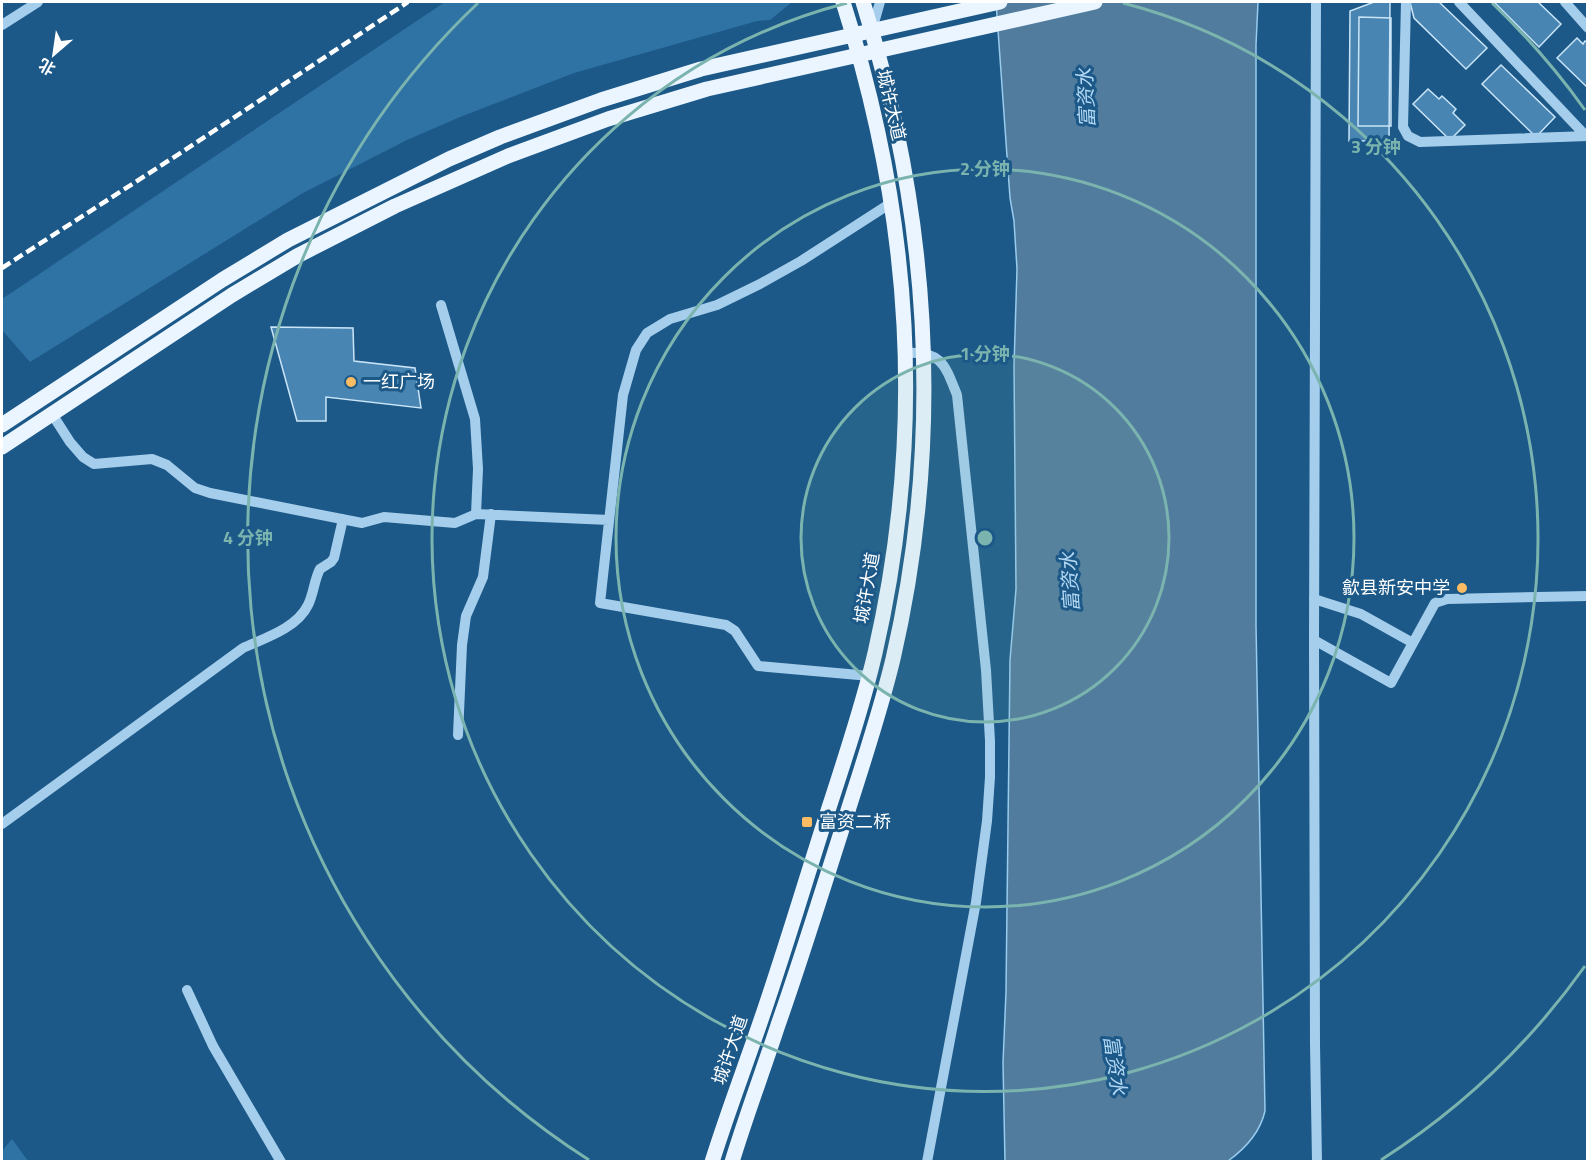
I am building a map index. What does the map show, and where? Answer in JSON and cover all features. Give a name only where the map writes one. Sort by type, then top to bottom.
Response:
[{"type":"main road","name":"城许大道","points":[[712,1161],[762,1018],[856,725],[870,676],[885,607],[897,526],[905,429],[906,353],[902,283],[897,237],[879,132],[854,34],[843,2]]},
{"type":"main road","name":"城许大道","points":[[732,1161],[783,1012],[866,753],[893,658],[909,575],[918,504],[923,430],[924,352],[916,234],[897,128],[863,2]]},
{"type":"main road","points":[[2,425],[255,260],[337,214],[449,159],[551,117],[651,84],[753,56],[1000,2]]},
{"type":"main road","points":[[2,447],[232,295],[297,256],[345,230],[458,178],[559,136],[657,103],[747,79],[1095,2]]},
{"type":"street","points":[[2,25],[38,2]]},
{"type":"street","points":[[872,30],[880,2]]},
{"type":"street","points":[[1316,2],[1314,640],[1317,1161]]},
{"type":"street","points":[[1406,2],[1403,127],[1411,139],[1420,142],[1587,136]]},
{"type":"street","points":[[1459,2],[1587,136]]},
{"type":"street","points":[[1565,2],[1587,28]]},
{"type":"street","points":[[870,676],[758,666],[735,631],[726,625],[600,603],[623,395],[636,351],[646,333],[670,319],[717,305],[760,284],[801,261],[891,203]]},
{"type":"street","points":[[441,304],[475,419],[478,469],[476,514]]},
{"type":"street","points":[[906,353],[924,352],[944,363],[957,395],[986,670],[990,741],[987,821],[976,902],[927,1161]]},
{"type":"street","points":[[52,414],[83,458],[94,464],[152,459],[167,465],[195,488],[210,493],[362,523],[384,517],[455,523],[476,514],[609,520]]},
{"type":"street","points":[[458,735],[462,645],[466,616],[483,577],[491,514]]},
{"type":"street","points":[[2,824],[243,648],[287,628],[308,607],[320,569],[334,558],[343,519]]},
{"type":"street","points":[[1314,640],[1391,683],[1435,603],[1447,599],[1587,596]]},
{"type":"street","points":[[1314,599],[1361,614],[1413,643]]},
{"type":"street","points":[[187,990],[213,1046],[281,1161]]},
{"type":"shaded area","points":[[445,2],[792,2],[770,20],[757,21],[574,73],[407,140],[303,193],[30,362],[2,330],[2,299]]},
{"type":"shaded area","points":[[12,1139],[28,1161],[2,1161],[2,1151]]},
{"type":"water","name":"富资水","points":[[996,2],[1258,2],[1256,45],[1256,625],[1265,1111],[1260,1126],[1251,1139],[1228,1161],[1005,1161],[1003,1063],[1010,660],[1016,589],[1014,366],[1017,269]]},
{"type":"building","points":[[1374,2],[1390,2],[1389,141],[1349,141],[1350,11]]},
{"type":"building","points":[[1410,2],[1439,2],[1487,48],[1466,69],[1414,18]]},
{"type":"building","points":[[1494,2],[1538,2],[1561,24],[1539,47]]},
{"type":"building","points":[[1359,17],[1391,18],[1391,126],[1358,126]]},
{"type":"building","points":[[1577,38],[1583,44],[1585,41],[1588,43],[1588,88],[1557,58]]},
{"type":"building","points":[[1501,65],[1555,117],[1536,137],[1482,84]]},
{"type":"building","points":[[1428,89],[1439,99],[1442,96],[1456,109],[1453,113],[1465,125],[1450,140],[1413,104]]},
{"type":"building","name":"一红广场","points":[[271,327],[353,328],[354,361],[415,368],[421,408],[326,397],[326,421],[297,421]]},
{"type":"railway","points":[[2,268],[408,2]]},
{"type":"place","name":"一红广场","points":[[351,382]]},
{"type":"place","name":"歙县新安中学","points":[[1462,588]]},
{"type":"place","name":"富资二桥","points":[[807,822]]}]
